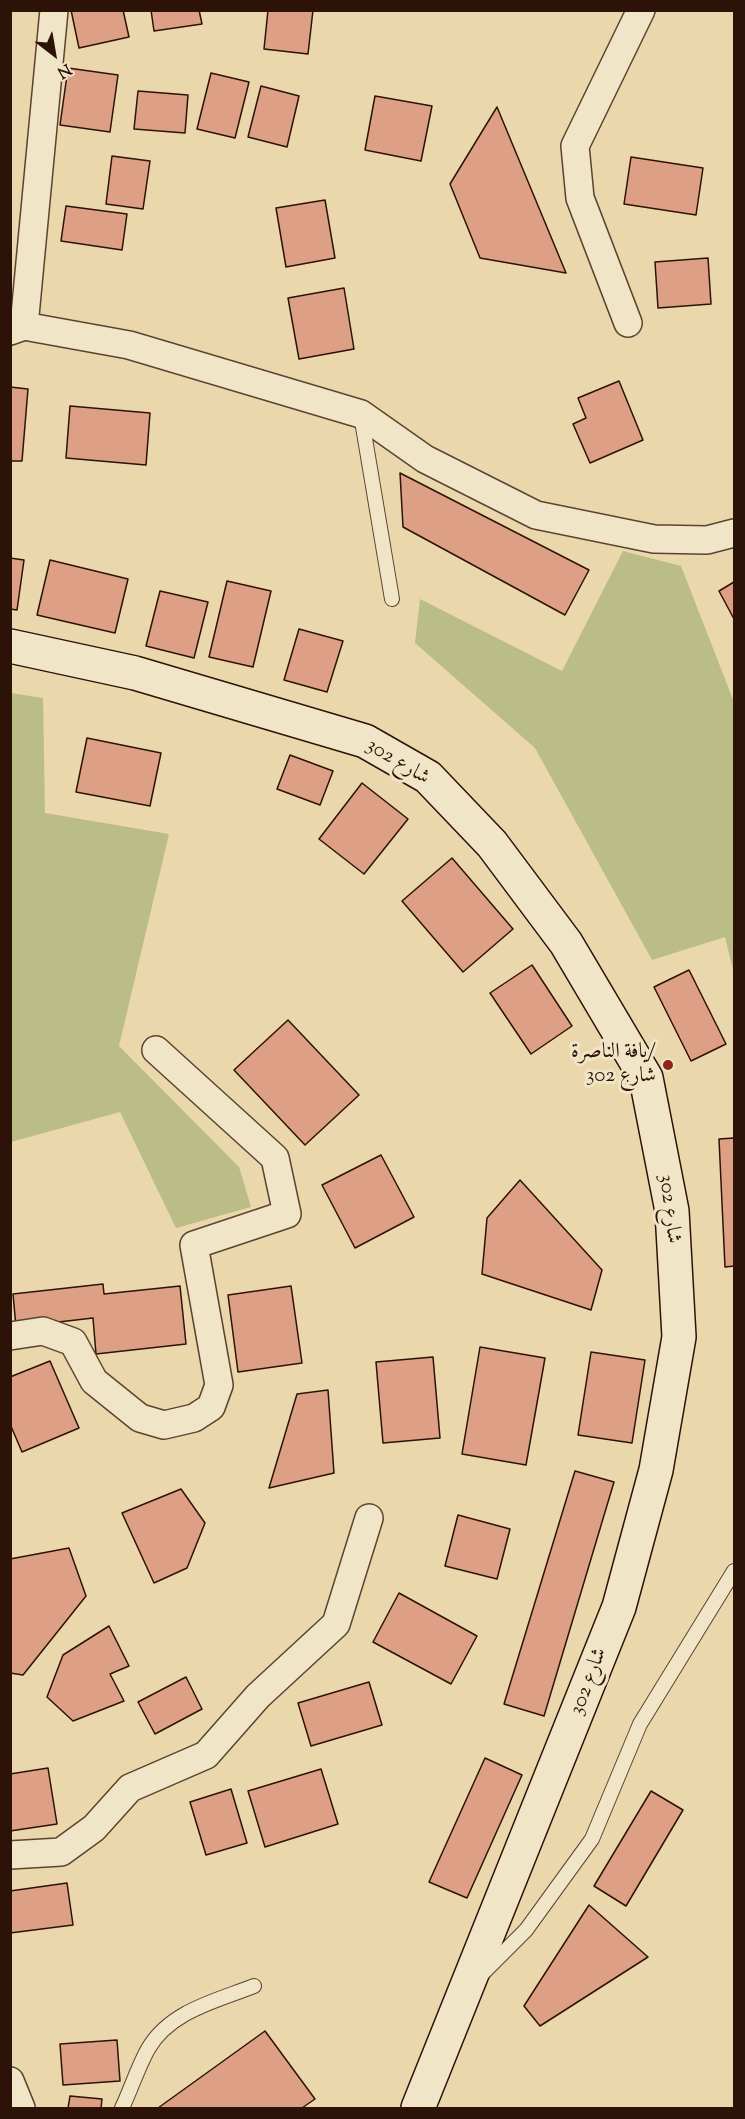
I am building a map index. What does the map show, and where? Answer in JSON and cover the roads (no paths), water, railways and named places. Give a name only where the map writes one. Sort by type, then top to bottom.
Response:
[{"type":"street","points":[[54,10],[17,328],[129,345],[361,414],[425,459],[537,515],[654,539],[707,540],[735,533]]},
{"type":"street","points":[[628,323],[580,198],[575,146],[641,10]]},
{"type":"street","name":"شارع 302","points":[[10,646],[135,674],[365,741],[428,777],[492,844],[566,943],[646,1078],[672,1210],[679,1337],[656,1470],[619,1607],[418,2109]]},
{"type":"street","points":[[10,1336],[43,1332],[73,1342],[94,1381],[140,1418],[164,1425],[194,1418],[211,1407],[219,1385],[194,1245],[287,1214],[275,1158],[156,1050]]},
{"type":"street","points":[[10,1855],[60,1852],[94,1828],[130,1788],[206,1755],[258,1696],[336,1624],[369,1518]]},
{"type":"street","points":[[10,2081],[21,2109]]},
{"type":"lane","points":[[361,414],[392,599]]},
{"type":"lane","points":[[465,1992],[526,1930],[592,1839],[640,1724],[735,1571]]},
{"type":"lane","points":[[122,2109],[149,2048],[163,2030],[182,2014],[254,1986]]},
{"type":"place","name":"يافة الناصرة/ شارع 302","points":[[668,1065]]}]
